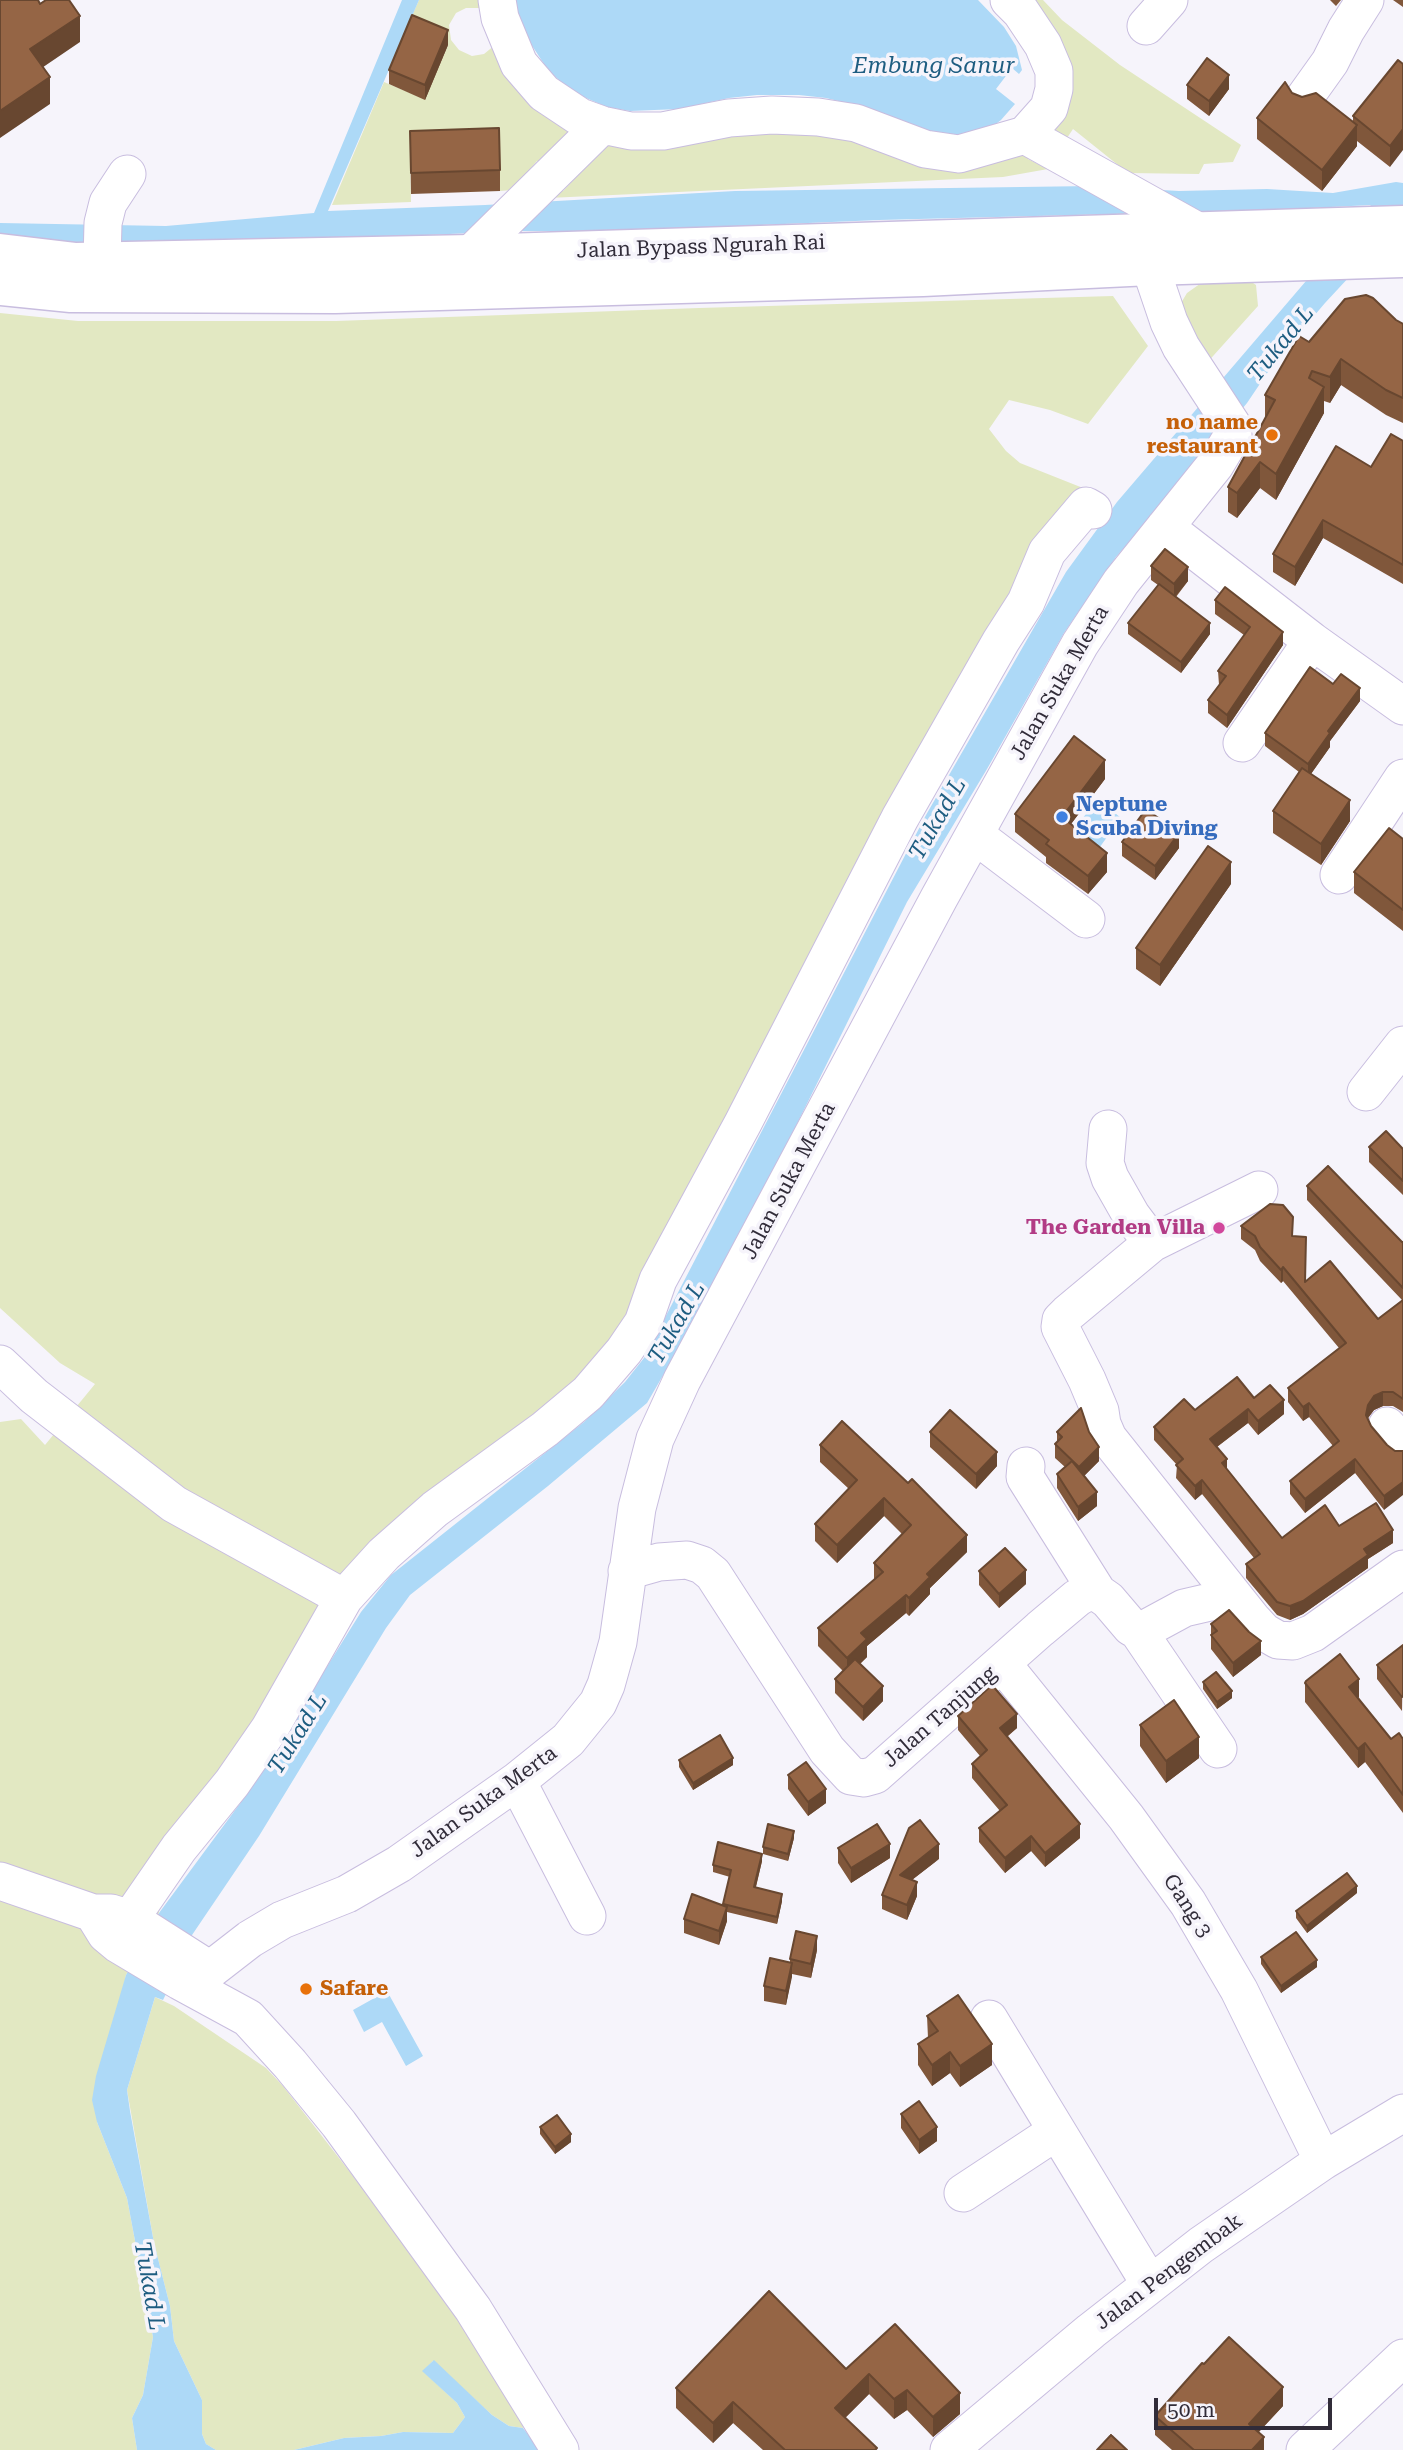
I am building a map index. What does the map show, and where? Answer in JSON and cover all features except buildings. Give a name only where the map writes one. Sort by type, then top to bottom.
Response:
[{"type":"highway","name":"Jalan Bypass Ngurah Rai","points":[[0,286],[71,293],[335,294],[923,277],[1150,266],[1238,246],[1403,225]]},
{"type":"highway","name":"Jalan Bypass Ngurah Rai","points":[[0,253],[76,262],[102,244],[471,254],[1189,227],[1238,246],[1403,258]]},
{"type":"highway","points":[[684,247],[687,285]]},
{"type":"street","points":[[497,0],[503,28],[519,64],[544,93],[580,117],[602,125],[631,131],[663,131],[729,118],[772,115],[818,117],[856,123],[925,149],[959,154],[1025,135],[1049,108],[1054,89],[1054,71],[1042,45],[1021,12],[1009,0]]},
{"type":"street","points":[[1305,97],[1330,62],[1365,0]]},
{"type":"street","points":[[471,254],[602,125]]},
{"type":"street","points":[[1025,135],[1189,227]]},
{"type":"street","points":[[102,244],[108,203],[127,174]]},
{"type":"street","name":"Jalan Suka Merta","points":[[194,1974],[282,1920],[347,1894],[399,1864],[517,1781],[568,1741],[598,1703],[618,1642],[637,1508],[655,1439],[667,1412],[939,898],[1080,644],[1121,582],[1215,465],[1233,435],[1233,425],[1169,322],[1150,266]]},
{"type":"street","points":[[134,1932],[179,1848],[232,1783],[270,1728],[345,1598],[384,1554],[435,1509],[545,1429],[588,1394],[624,1351],[643,1322],[658,1280],[900,818],[1026,602],[1047,552],[1086,506],[1093,510]]},
{"type":"street","points":[[1165,527],[1312,641],[1403,706]]},
{"type":"street","points":[[1242,743],[1312,641]]},
{"type":"street","points":[[1339,875],[1403,778]]},
{"type":"street","points":[[975,835],[1086,919]]},
{"type":"street","points":[[1366,1092],[1403,1045]]},
{"type":"street","points":[[1108,1129],[1105,1163],[1110,1178],[1131,1215],[1152,1243]]},
{"type":"street","points":[[1259,1190],[1152,1243],[1061,1320],[1060,1327],[1087,1380],[1108,1438],[1264,1632],[1278,1640],[1293,1641],[1313,1633],[1403,1569]]},
{"type":"street","points":[[0,1364],[34,1396],[174,1504],[345,1598]]},
{"type":"street","points":[[1026,1466],[1025,1477],[1098,1594],[1108,1600],[1131,1627],[1138,1631],[1218,1749]]},
{"type":"street","name":"Jalan Tanjung","points":[[627,1572],[659,1562],[687,1560],[702,1565],[713,1574],[827,1750],[851,1776],[864,1778],[875,1775],[1077,1598],[1089,1591],[1098,1594]]},
{"type":"street","points":[[1138,1631],[1184,1608],[1236,1600]]},
{"type":"street","name":"Gang 3","points":[[1013,1677],[1126,1817],[1188,1903],[1239,1990],[1323,2161]]},
{"type":"street","points":[[517,1781],[587,1916]]},
{"type":"street","points":[[0,1881],[93,1913],[111,1913],[248,2018],[339,2123],[473,2309],[560,2450]]},
{"type":"street","points":[[989,2020],[1150,2284]]},
{"type":"street","name":"Jalan Pengembak","points":[[949,2450],[1200,2245],[1323,2161],[1398,2127]]},
{"type":"street","points":[[963,2193],[1057,2131]]},
{"type":"street","points":[[1305,2450],[1403,2358]]},
{"type":"green space","points":[[419,0],[487,0],[482,8],[466,8],[456,13],[449,25],[451,40],[459,50],[472,56],[484,54],[495,45],[553,112],[821,129],[919,157],[1054,115],[1020,0],[1043,0],[1062,20],[1120,65],[1241,145],[1233,162],[1204,164],[1199,174],[1128,173],[1073,129],[1067,138],[1028,159],[1048,169],[1003,177],[548,198],[556,189],[563,191],[589,163],[537,161],[512,190],[500,191],[499,149],[410,153],[411,202],[332,205],[384,82],[425,99],[448,45],[407,27]]},
{"type":"green space","points":[[1247,279],[1256,285],[1258,306],[1205,365],[1181,303],[1187,293],[1204,281]]},
{"type":"green space","points":[[1113,296],[1148,346],[1088,424],[1050,410],[1009,400],[989,429],[1006,451],[1020,463],[1083,488],[1027,565],[630,1316],[578,1383],[426,1498],[160,1899],[159,1913],[126,1975],[97,2122],[127,2198],[153,2337],[143,2395],[132,2418],[137,2450],[0,2450],[0,1422],[21,1419],[45,1445],[95,1384],[60,1363],[0,1308],[0,313],[78,321],[336,321]]},
{"type":"green space","points":[[155,1997],[174,2006],[266,2068],[283,2086],[353,2176],[521,2407],[523,2428],[509,2426],[492,2415],[433,2361],[423,2371],[457,2403],[465,2417],[453,2433],[403,2432],[344,2438],[294,2450],[216,2450],[206,2444],[202,2434],[202,2400],[174,2341],[170,2306],[154,2243],[127,2090]]},
{"type":"water","name":"Tukad L","points":[[402,0],[419,0],[328,211],[735,191],[1092,186],[1179,191],[1267,189],[1333,193],[1396,182],[1403,183],[1403,219],[1274,363],[1247,403],[1116,557],[1064,633],[907,902],[726,1267],[647,1403],[548,1486],[410,1595],[386,1628],[259,1836],[190,1938],[181,1964],[163,2000],[155,1997],[127,2090],[154,2243],[170,2306],[174,2341],[202,2400],[202,2434],[206,2444],[216,2450],[137,2450],[132,2418],[143,2395],[153,2337],[127,2198],[97,2122],[92,2100],[96,2076],[126,1975],[159,1913],[250,1790],[361,1612],[391,1575],[584,1422],[625,1382],[644,1358],[926,815],[1066,572],[1117,502],[1371,205],[619,231],[515,231],[253,243],[0,243],[0,223],[166,226],[314,213]]},
{"type":"water","name":"Embung Sanur","points":[[515,0],[978,0],[1004,27],[1016,46],[1022,70],[1019,74],[1012,68],[996,89],[1015,104],[987,131],[968,136],[932,135],[863,107],[799,95],[757,95],[679,109],[630,111],[607,107],[586,98],[565,86],[548,70],[523,32]]},
{"type":"water","points":[[1098,799],[1121,818],[1094,855],[1075,840],[1083,829],[1078,824]]},
{"type":"water","points":[[387,1991],[423,2056],[406,2066],[382,2022],[364,2032],[353,2010]]},
{"type":"water","points":[[434,2360],[492,2415],[509,2426],[523,2428],[540,2450],[294,2450],[344,2438],[403,2432],[453,2433],[465,2417],[457,2403],[422,2371]]},
{"type":"place","name":"no name restaurant","points":[[1272,435]]},
{"type":"place","name":"Neptune Scuba Diving","points":[[1062,817]]},
{"type":"place","name":"The Garden Villa","points":[[1219,1228]]},
{"type":"place","name":"Safare","points":[[306,1989]]}]
